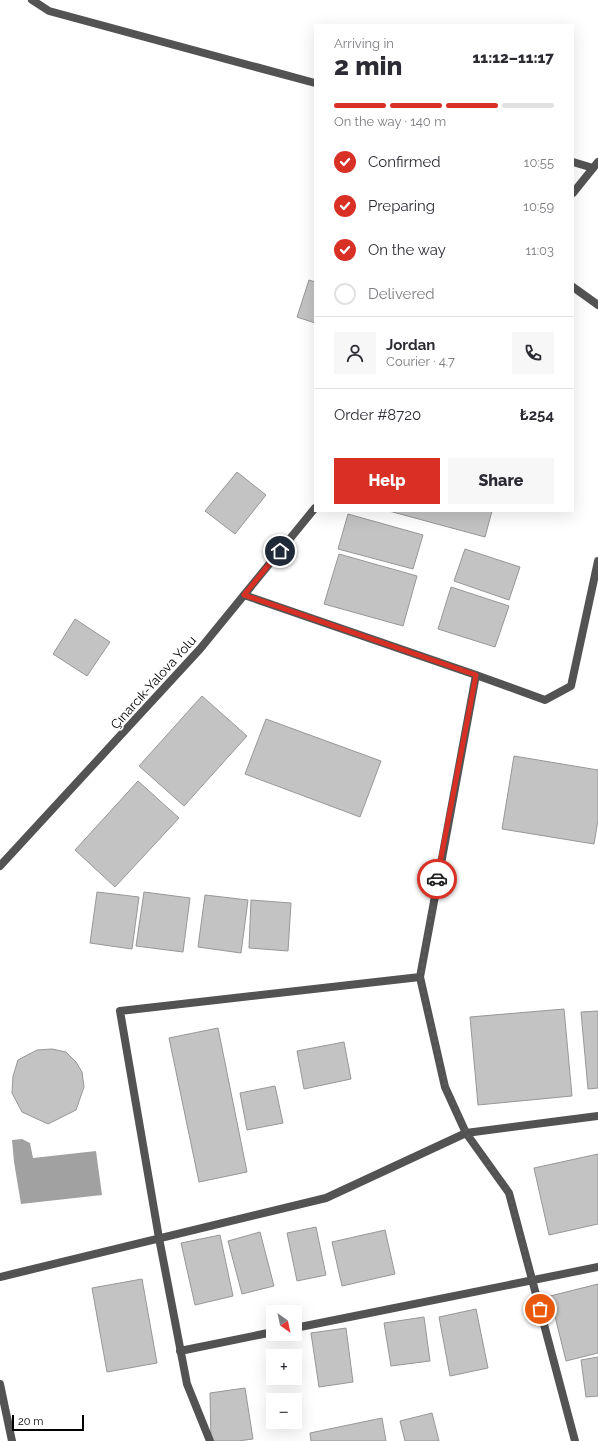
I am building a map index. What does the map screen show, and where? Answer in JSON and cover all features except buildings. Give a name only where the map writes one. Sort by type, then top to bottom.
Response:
[{"type":"street","points":[[32,0],[49,10],[314,83]]},
{"type":"street","points":[[574,162],[596,165]]},
{"type":"street","points":[[574,192],[596,165]]},
{"type":"street","points":[[574,288],[598,305]]},
{"type":"street","name":"Çınarcık-Yalova Yolu","points":[[0,866],[200,649],[314,509]]},
{"type":"street","points":[[244,595],[546,700],[572,686],[598,561]]},
{"type":"street","points":[[476,675],[420,977],[446,1087],[466,1132],[509,1193],[575,1441]]},
{"type":"street","points":[[210,1441],[187,1384],[180,1351],[120,1011],[420,977]]},
{"type":"street","points":[[0,1276],[326,1198],[466,1132],[598,1116]]},
{"type":"street","points":[[302,1327],[532,1279],[598,1267]]},
{"type":"street","points":[[180,1351],[266,1333]]},
{"type":"street","points":[[0,1384],[12,1441]]},
{"type":"shaded area","points":[[22,1139],[30,1143],[33,1158],[96,1151],[102,1195],[21,1204],[12,1140]]},
{"type":"way so far","points":[[437,879],[420,977],[446,1087],[466,1132],[509,1193],[540,1309]]},
{"type":"route","points":[[280,551],[244,595],[476,675],[437,879]]}]
